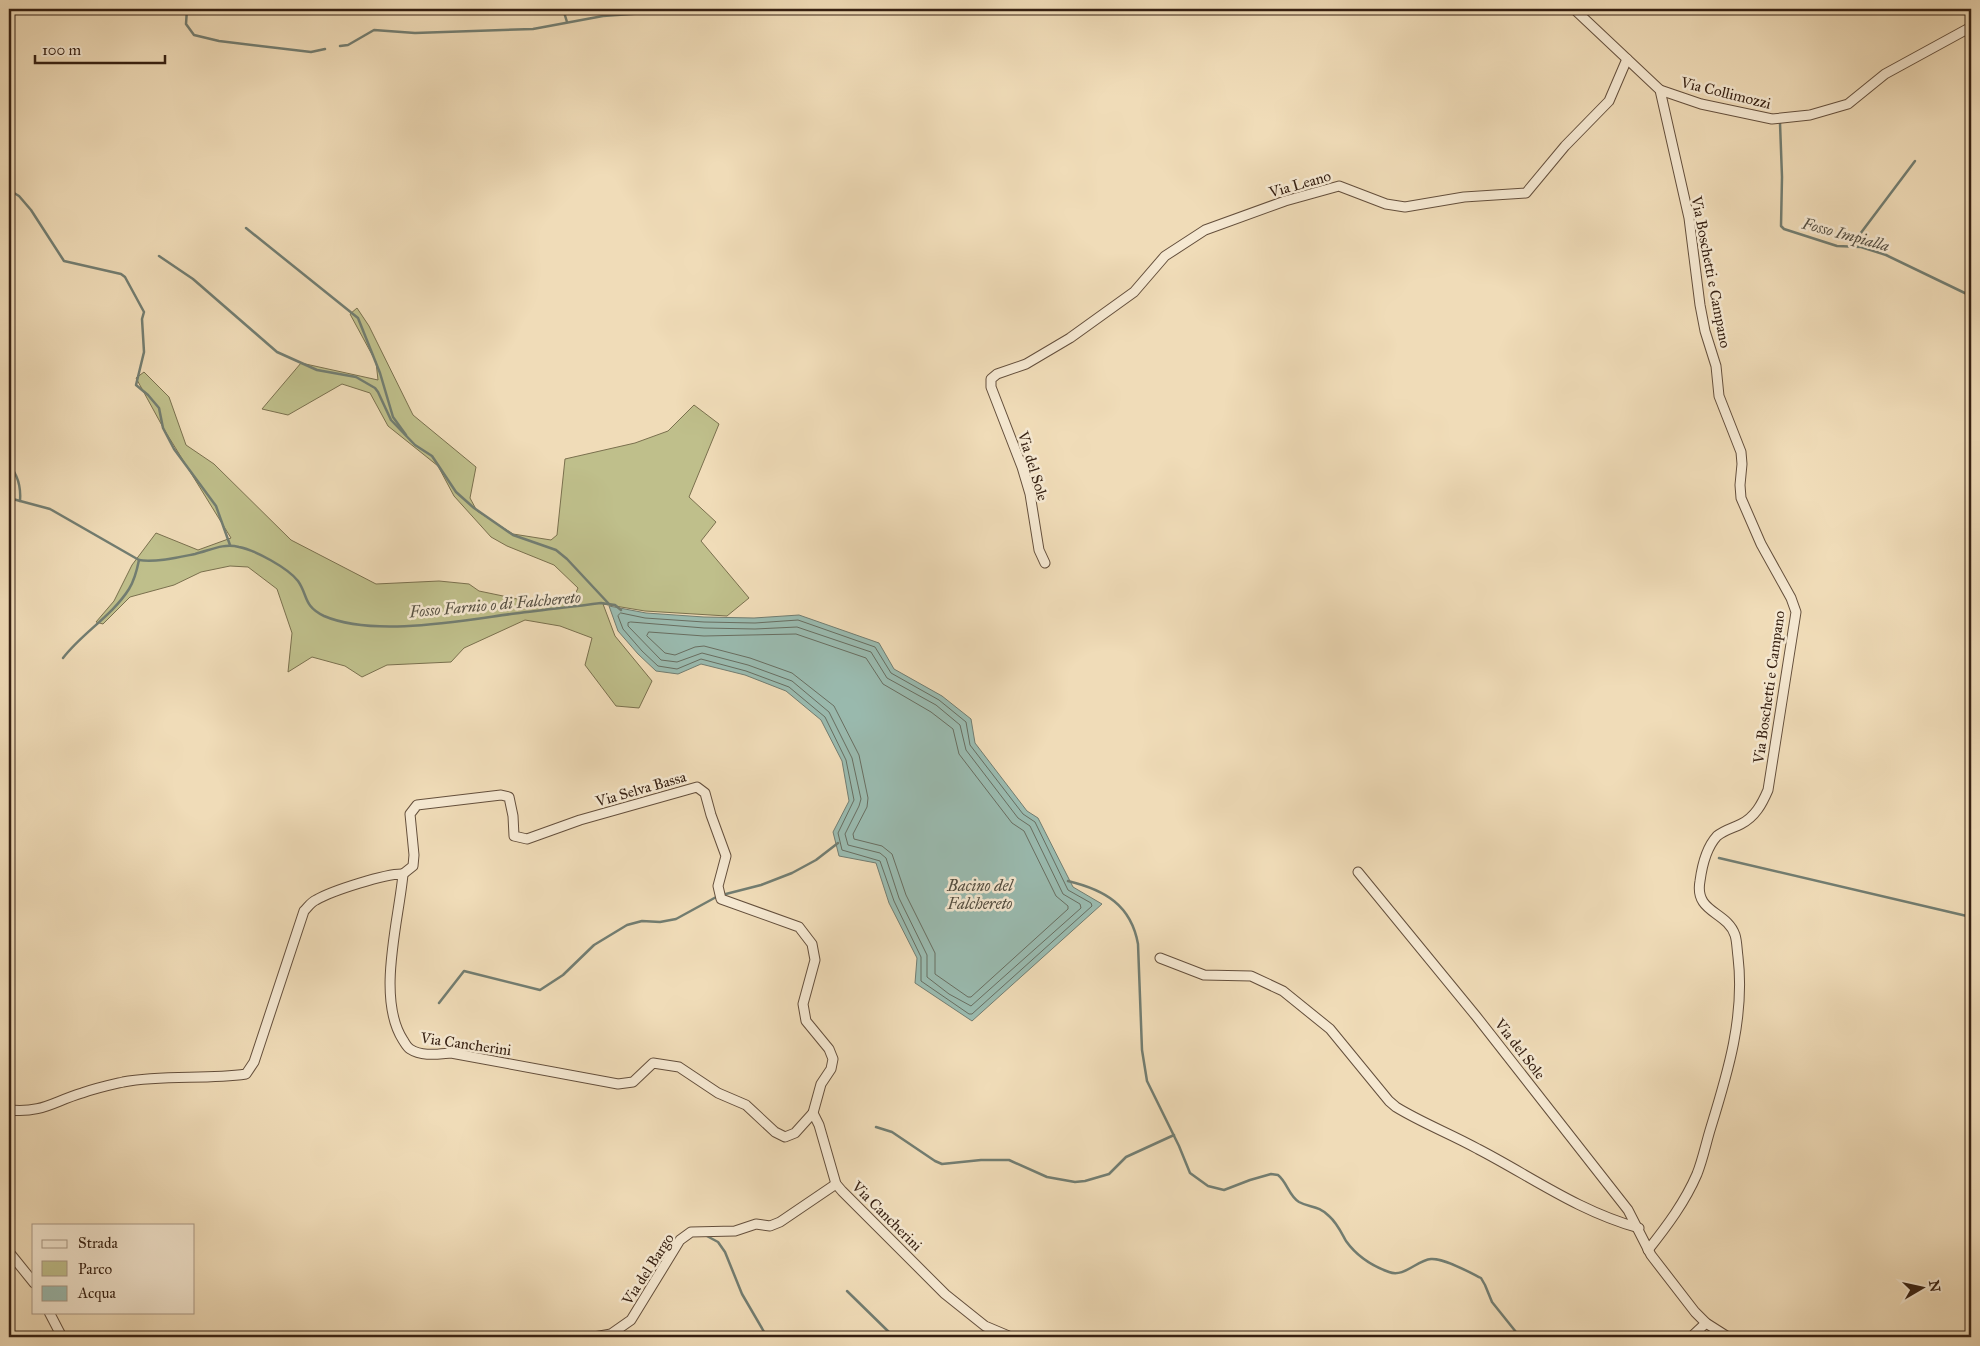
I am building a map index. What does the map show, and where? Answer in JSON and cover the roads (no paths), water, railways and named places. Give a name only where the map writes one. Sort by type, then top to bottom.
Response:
[{"type":"street","points":[[1574,9],[1660,90]]},
{"type":"street","name":"Via Collimozzi","points":[[1660,90],[1701,104],[1772,119],[1810,115],[1848,104],[1885,74],[1971,27]]},
{"type":"street","name":"Via Leano","points":[[991,379],[997,374],[1026,364],[1070,338],[1134,292],[1165,256],[1205,230],[1276,204],[1339,186],[1386,204],[1405,207],[1464,198],[1526,193],[1609,100],[1627,59]]},
{"type":"street","name":"Via Boschetti e Campano","points":[[1648,1250],[1676,1214],[1697,1174],[1730,1066],[1738,1026],[1740,972],[1735,934],[1725,921],[1702,902],[1699,884],[1705,859],[1714,841],[1722,833],[1752,817],[1760,807],[1768,790],[1796,612],[1791,598],[1761,544],[1741,498],[1741,452],[1719,396],[1716,366],[1705,330],[1700,305],[1689,218],[1660,90]]},
{"type":"street","name":"Via del Sole","points":[[991,379],[991,387],[1022,467],[1030,494],[1039,550],[1045,563]]},
{"type":"street","name":"Via Selva Bassa","points":[[403,874],[413,866],[414,855],[410,814],[417,805],[501,795],[509,797],[514,816],[514,836],[527,839],[596,815],[697,787],[705,793],[710,815],[726,856],[718,886],[721,899],[800,927],[812,944],[815,960],[803,1004],[806,1021],[829,1049],[832,1059],[831,1069],[821,1084],[814,1113]]},
{"type":"street","name":"Via del Sole","points":[[1358,872],[1543,1100],[1628,1210],[1648,1250]]},
{"type":"street","points":[[9,1110],[24,1111],[43,1108],[82,1093],[124,1082],[163,1077],[246,1074],[254,1062],[304,911],[315,900],[351,886],[395,873],[403,874]]},
{"type":"street","name":"Via Cancherini","points":[[403,874],[401,902],[396,919],[391,968],[392,1011],[398,1031],[409,1049],[428,1055],[451,1053],[618,1084],[633,1082],[653,1063],[679,1067],[718,1093],[746,1105],[774,1132],[785,1137],[795,1133],[814,1113],[836,1184],[945,1294],[985,1326],[1011,1337]]},
{"type":"street","points":[[1160,958],[1204,975],[1251,976],[1283,990],[1330,1029],[1396,1107],[1477,1148],[1582,1207],[1604,1217],[1638,1228]]},
{"type":"street","name":"Via del Bargo","points":[[594,1337],[611,1334],[631,1320],[680,1240],[691,1232],[735,1231],[756,1224],[770,1226],[780,1222],[836,1184]]},
{"type":"street","points":[[1648,1250],[1695,1312],[1706,1323],[1728,1337]]},
{"type":"street","points":[[9,1252],[32,1281]]},
{"type":"street","points":[[50,1314],[62,1337]]},
{"type":"street","points":[[1691,1337],[1706,1323]]},
{"type":"water","name":"Bacino del Falchereto","points":[[609,606],[646,613],[704,617],[754,618],[799,615],[879,643],[894,669],[942,696],[971,719],[975,743],[1027,811],[1038,818],[1073,887],[1102,904],[972,1021],[915,983],[917,958],[889,903],[876,863],[839,856],[833,832],[849,801],[842,761],[821,720],[786,691],[745,675],[701,664],[678,674],[656,671],[618,631]]},
{"type":"waterway","points":[[187,9],[186,24],[194,35],[219,41],[311,52],[325,49]]},
{"type":"waterway","points":[[563,9],[567,22]]},
{"type":"waterway","points":[[340,46],[348,45],[374,30],[415,33],[533,29],[603,16],[674,11],[731,12],[775,9]]},
{"type":"waterway","points":[[1065,9],[1076,13],[1088,9]]},
{"type":"waterway","name":"Fosso Impialla","points":[[1780,123],[1781,226],[1784,229],[1837,246],[1861,247],[1886,255],[1971,296]]},
{"type":"waterway","points":[[1851,246],[1915,161]]},
{"type":"waterway","points":[[9,190],[19,196],[31,210],[64,261],[121,274],[125,277],[144,312],[142,319],[144,352],[136,385],[159,408],[163,428],[174,449],[216,506],[230,545]]},
{"type":"waterway","points":[[246,228],[358,318],[380,373],[393,417],[406,435]]},
{"type":"waterway","name":"Fosso Farnio o di Falchereto","points":[[159,256],[193,279],[277,352],[317,370],[356,377],[375,388],[391,420],[415,445],[432,456],[456,492],[474,508],[513,535],[556,550],[567,559],[609,604]]},
{"type":"waterway","points":[[9,465],[19,482],[20,501]]},
{"type":"waterway","name":"Fosso Farnio o di Falchereto","points":[[9,498],[50,509],[139,560],[167,559],[195,554],[222,546],[246,549],[271,560],[293,576],[301,586],[309,604],[317,612],[344,622],[367,626],[416,626],[601,603],[615,605],[621,610]]},
{"type":"waterway","points":[[63,658],[122,599],[129,589],[139,560]]},
{"type":"waterway","points":[[439,1003],[464,971],[540,990],[563,975],[594,945],[627,925],[642,921],[660,922],[676,919],[718,896],[761,885],[792,873],[816,860],[838,843]]},
{"type":"waterway","points":[[1719,858],[1971,917]]},
{"type":"waterway","name":"Fosso Farnio o di Falchereto","points":[[1068,881],[1094,889],[1114,901],[1123,909],[1134,930],[1138,944],[1142,1050],[1147,1081],[1190,1173],[1208,1186],[1224,1190],[1271,1174],[1278,1175],[1284,1181],[1290,1193],[1299,1202],[1325,1212],[1355,1251],[1377,1267],[1389,1272],[1400,1273],[1426,1260],[1436,1259],[1481,1278],[1492,1302],[1520,1337]]},
{"type":"waterway","points":[[876,1127],[892,1132],[942,1164],[981,1160],[1009,1160],[1047,1177],[1075,1182],[1109,1174],[1126,1157],[1174,1135]]},
{"type":"waterway","points":[[705,1235],[718,1242],[725,1252],[742,1294],[767,1337]]},
{"type":"waterway","points":[[847,1291],[894,1337]]}]
